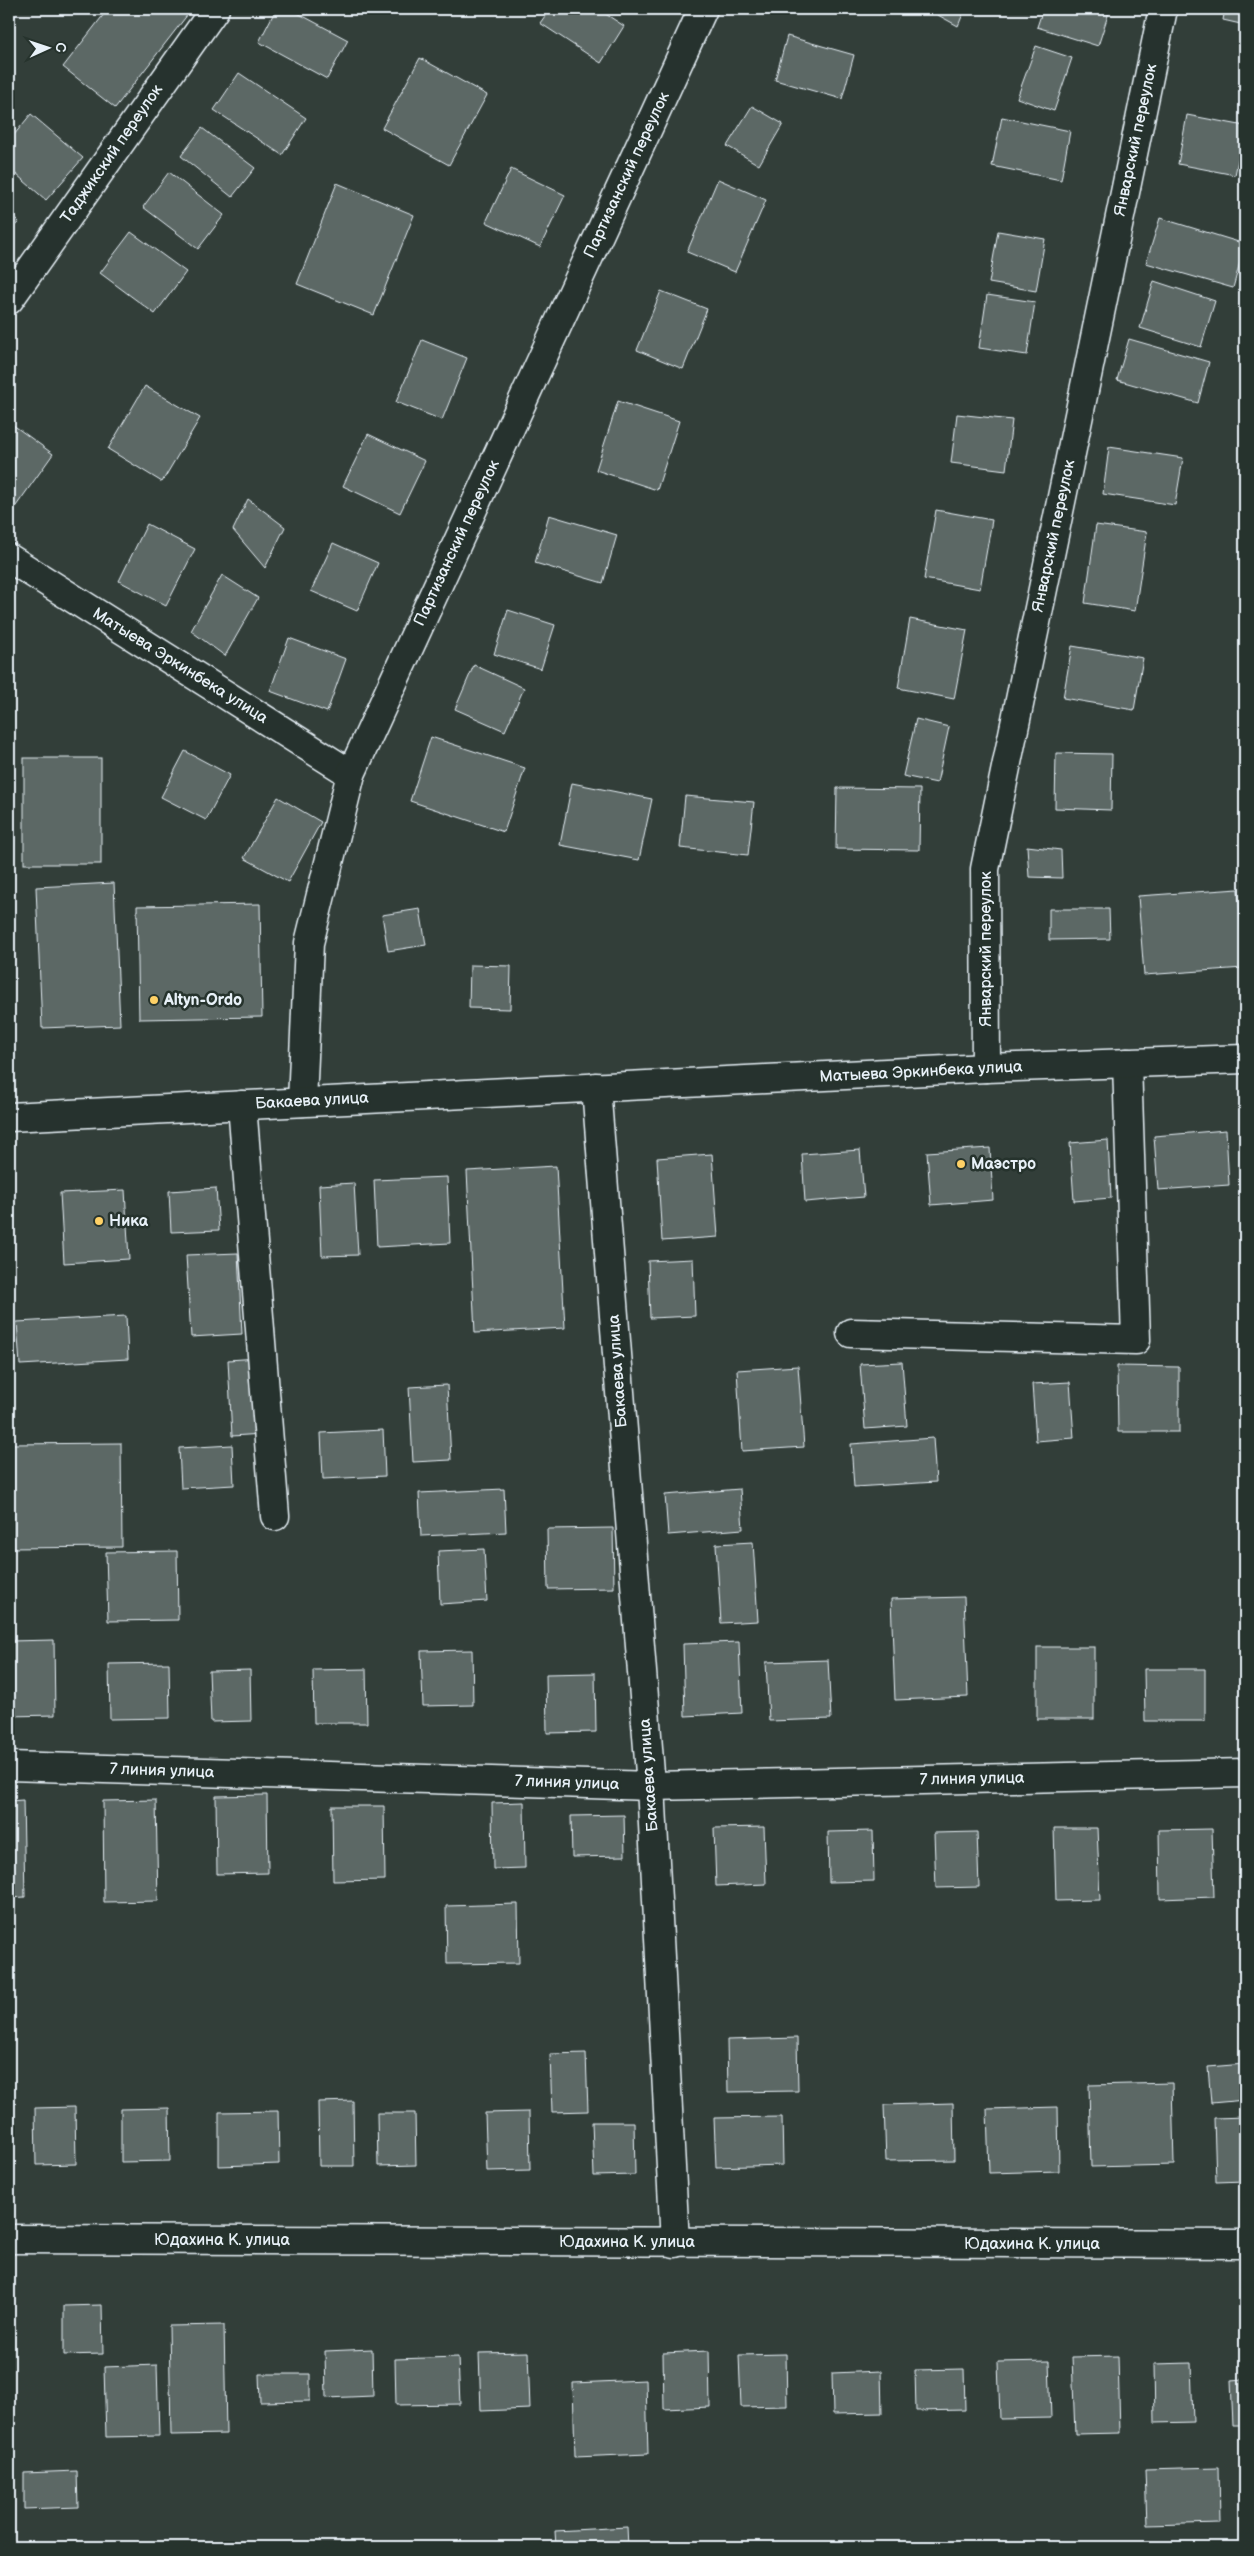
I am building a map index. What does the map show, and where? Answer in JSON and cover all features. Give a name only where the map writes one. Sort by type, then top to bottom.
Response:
[{"type":"street","name":"Таджикский переулок","points":[[9,300],[215,9]]},
{"type":"street","name":"Партизанский переулок","points":[[302,1102],[309,943],[351,774],[703,9]]},
{"type":"street","name":"Январский переулок","points":[[986,1068],[985,870],[1163,9]]},
{"type":"street","name":"Матыева Эркинбека улица","points":[[9,558],[351,774]]},
{"type":"street","name":"Матыева Эркинбека улица","points":[[596,1087],[986,1068],[1245,1059]]},
{"type":"street","points":[[851,1333],[1136,1340],[1127,1063]]},
{"type":"street","name":"Бакаева улица","points":[[9,1117],[596,1087],[651,1786],[675,2243]]},
{"type":"street","points":[[242,1105],[274,1516]]},
{"type":"street","name":"7 линия улица","points":[[9,1766],[651,1786],[1245,1773]]},
{"type":"street","name":"Юдахина К. улица","points":[[9,2239],[1245,2244]]},
{"type":"building","points":[[108,9],[192,9],[115,108],[63,67]]},
{"type":"building","points":[[276,9],[290,9],[348,40],[327,79],[259,42]]},
{"type":"building","points":[[550,9],[598,9],[624,26],[601,63],[540,23]]},
{"type":"building","points":[[927,9],[965,9],[958,26]]},
{"type":"building","points":[[1043,9],[1110,9],[1098,46],[1037,27]]},
{"type":"building","points":[[1225,9],[1245,9],[1245,25],[1223,20]]},
{"type":"building","points":[[787,36],[854,55],[842,99],[775,80]]},
{"type":"building","points":[[1036,46],[1072,58],[1054,111],[1017,98]]},
{"type":"building","points":[[420,58],[487,95],[449,165],[382,128]]},
{"type":"building","points":[[239,73],[306,118],[282,155],[214,110]]},
{"type":"building","points":[[752,106],[783,124],[759,165],[727,146]]},
{"type":"building","points":[[31,114],[83,158],[46,200],[9,168],[9,141]]},
{"type":"building","points":[[1187,115],[1245,126],[1235,175],[1178,164]]},
{"type":"building","points":[[1002,117],[1070,131],[1061,180],[992,166]]},
{"type":"building","points":[[202,128],[255,168],[232,197],[181,156]]},
{"type":"building","points":[[511,169],[565,195],[540,247],[486,222]]},
{"type":"building","points":[[169,172],[224,215],[198,249],[143,207]]},
{"type":"building","points":[[718,179],[766,200],[735,272],[687,252]]},
{"type":"building","points":[[337,183],[414,215],[374,315],[297,284]]},
{"type":"building","points":[[9,212],[19,222],[9,231]]},
{"type":"building","points":[[1160,218],[1245,244],[1233,288],[1146,263]]},
{"type":"building","points":[[998,231],[1045,239],[1036,291],[989,283]]},
{"type":"building","points":[[131,232],[186,272],[155,314],[100,273]]},
{"type":"building","points":[[1154,281],[1215,301],[1201,347],[1140,328]]},
{"type":"building","points":[[661,291],[707,309],[683,369],[637,350]]},
{"type":"building","points":[[987,295],[1035,302],[1027,355],[979,348]]},
{"type":"building","points":[[1129,339],[1209,362],[1198,403],[1117,380]]},
{"type":"building","points":[[422,340],[467,358],[442,420],[396,402]]},
{"type":"building","points":[[145,386],[200,418],[162,482],[108,449]]},
{"type":"building","points":[[618,401],[679,421],[657,490],[596,470]]},
{"type":"building","points":[[957,414],[1012,420],[1006,470],[951,463]]},
{"type":"building","points":[[9,422],[53,454],[16,506],[9,501]]},
{"type":"building","points":[[368,434],[425,461],[400,513],[343,486]]},
{"type":"building","points":[[1109,447],[1183,458],[1175,505],[1103,494]]},
{"type":"building","points":[[248,499],[285,527],[265,568],[233,530]]},
{"type":"building","points":[[936,510],[992,520],[980,589],[924,579]]},
{"type":"building","points":[[549,515],[617,535],[603,583],[535,563]]},
{"type":"building","points":[[147,524],[195,549],[166,606],[119,581]]},
{"type":"building","points":[[1096,525],[1147,532],[1135,611],[1085,603]]},
{"type":"building","points":[[333,543],[378,563],[357,611],[311,591]]},
{"type":"building","points":[[222,575],[258,598],[225,656],[191,631]]},
{"type":"building","points":[[508,610],[555,625],[541,669],[494,654]]},
{"type":"building","points":[[910,619],[967,630],[954,699],[898,688]]},
{"type":"building","points":[[289,638],[346,659],[327,712],[270,691]]},
{"type":"building","points":[[1072,646],[1143,658],[1134,710],[1063,698]]},
{"type":"building","points":[[474,665],[524,688],[505,731],[455,709]]},
{"type":"building","points":[[916,719],[949,727],[937,783],[903,776]]},
{"type":"building","points":[[431,737],[525,768],[504,832],[410,801]]},
{"type":"building","points":[[185,751],[230,775],[206,820],[161,797]]},
{"type":"building","points":[[1056,753],[1112,754],[1111,810],[1055,808]]},
{"type":"building","points":[[24,758],[101,758],[101,864],[24,864]]},
{"type":"building","points":[[572,783],[652,799],[639,860],[560,845]]},
{"type":"building","points":[[837,788],[920,789],[919,850],[836,849]]},
{"type":"building","points":[[685,796],[754,802],[748,855],[680,848]]},
{"type":"building","points":[[278,797],[321,822],[288,882],[244,858]]},
{"type":"building","points":[[1027,846],[1061,850],[1062,878],[1029,877]]},
{"type":"building","points":[[114,883],[120,1025],[42,1028],[36,887]]},
{"type":"building","points":[[1238,889],[1244,968],[1144,975],[1138,896]]},
{"type":"building","points":[[260,904],[262,1017],[139,1019],[137,906]]},
{"type":"building","points":[[420,909],[426,945],[388,951],[382,915]]},
{"type":"building","points":[[1049,909],[1109,909],[1110,939],[1049,940]]},
{"type":"building","points":[[470,965],[511,966],[510,1009],[469,1008]]},
{"type":"building","points":[[1226,1130],[1229,1185],[1158,1190],[1154,1136]]},
{"type":"building","points":[[1108,1140],[1111,1198],[1074,1201],[1070,1143]]},
{"type":"building","points":[[990,1148],[993,1200],[931,1205],[927,1152]]},
{"type":"building","points":[[860,1150],[864,1197],[805,1202],[802,1154]]},
{"type":"building","points":[[712,1154],[718,1237],[662,1241],[657,1158]]},
{"type":"building","points":[[556,1166],[565,1328],[475,1333],[467,1171]]},
{"type":"building","points":[[447,1177],[450,1243],[377,1247],[374,1180]]},
{"type":"building","points":[[354,1183],[358,1255],[322,1256],[319,1185]]},
{"type":"building","points":[[216,1188],[219,1230],[171,1232],[169,1191]]},
{"type":"building","points":[[125,1190],[129,1259],[64,1263],[60,1193]]},
{"type":"building","points":[[238,1253],[242,1334],[191,1337],[186,1255]]},
{"type":"building","points":[[693,1259],[695,1316],[650,1318],[648,1261]]},
{"type":"building","points":[[126,1316],[128,1359],[20,1365],[17,1322]]},
{"type":"building","points":[[258,1358],[262,1434],[232,1436],[228,1360]]},
{"type":"building","points":[[902,1362],[907,1426],[865,1429],[860,1364]]},
{"type":"building","points":[[798,1366],[804,1447],[742,1451],[737,1370]]},
{"type":"building","points":[[1117,1366],[1179,1367],[1179,1432],[1118,1432]]},
{"type":"building","points":[[1070,1382],[1074,1438],[1036,1441],[1032,1384]]},
{"type":"building","points":[[447,1385],[451,1460],[413,1462],[409,1387]]},
{"type":"building","points":[[383,1430],[385,1476],[323,1479],[321,1433]]},
{"type":"building","points":[[933,1438],[936,1482],[854,1487],[851,1444]]},
{"type":"building","points":[[121,1443],[122,1547],[9,1548],[9,1444]]},
{"type":"building","points":[[232,1445],[234,1485],[181,1488],[179,1448]]},
{"type":"building","points":[[504,1489],[506,1532],[421,1536],[419,1493]]},
{"type":"building","points":[[740,1489],[743,1529],[668,1535],[665,1495]]},
{"type":"building","points":[[613,1528],[614,1588],[548,1589],[547,1529]]},
{"type":"building","points":[[753,1542],[758,1621],[721,1623],[716,1544]]},
{"type":"building","points":[[484,1549],[487,1601],[440,1604],[438,1551]]},
{"type":"building","points":[[177,1551],[178,1620],[108,1621],[106,1552]]},
{"type":"building","points":[[964,1597],[968,1697],[895,1700],[891,1599]]},
{"type":"building","points":[[54,1640],[55,1715],[9,1716],[9,1641]]},
{"type":"building","points":[[739,1642],[742,1713],[685,1716],[683,1644]]},
{"type":"building","points":[[1037,1647],[1094,1647],[1094,1719],[1037,1719]]},
{"type":"building","points":[[472,1650],[473,1705],[423,1706],[421,1651]]},
{"type":"building","points":[[828,1660],[831,1719],[769,1721],[766,1662]]},
{"type":"building","points":[[169,1663],[170,1718],[110,1719],[109,1664]]},
{"type":"building","points":[[366,1669],[367,1723],[314,1723],[313,1670]]},
{"type":"building","points":[[1144,1669],[1205,1669],[1205,1721],[1145,1721]]},
{"type":"building","points":[[250,1670],[251,1721],[211,1722],[209,1671]]},
{"type":"building","points":[[595,1673],[596,1732],[547,1733],[546,1674]]},
{"type":"building","points":[[267,1795],[268,1873],[217,1874],[216,1796]]},
{"type":"building","points":[[23,1800],[25,1897],[9,1898],[9,1801]]},
{"type":"building","points":[[156,1800],[158,1901],[104,1902],[103,1801]]},
{"type":"building","points":[[524,1802],[525,1868],[493,1869],[492,1803]]},
{"type":"building","points":[[332,1806],[384,1806],[385,1880],[333,1881]]},
{"type":"building","points":[[624,1815],[625,1856],[572,1857],[571,1816]]},
{"type":"building","points":[[764,1827],[766,1884],[716,1886],[714,1828]]},
{"type":"building","points":[[1054,1828],[1097,1828],[1100,1900],[1056,1901]]},
{"type":"building","points":[[1212,1829],[1214,1897],[1160,1899],[1159,1830]]},
{"type":"building","points":[[873,1831],[874,1881],[829,1882],[828,1832]]},
{"type":"building","points":[[977,1832],[979,1887],[936,1888],[934,1833]]},
{"type":"building","points":[[518,1904],[519,1963],[447,1964],[446,1906]]},
{"type":"building","points":[[797,2038],[798,2091],[728,2092],[727,2040]]},
{"type":"building","points":[[586,2053],[588,2111],[552,2112],[550,2054]]},
{"type":"building","points":[[1245,2064],[1245,2100],[1211,2103],[1208,2067]]},
{"type":"building","points":[[1172,2083],[1174,2165],[1091,2167],[1089,2085]]},
{"type":"building","points":[[353,2101],[354,2166],[319,2166],[318,2102]]},
{"type":"building","points":[[953,2103],[954,2160],[886,2161],[884,2105]]},
{"type":"building","points":[[75,2107],[76,2164],[36,2165],[35,2108]]},
{"type":"building","points":[[1058,2107],[1059,2171],[989,2173],[987,2109]]},
{"type":"building","points":[[169,2108],[170,2161],[121,2162],[121,2109]]},
{"type":"building","points":[[278,2111],[279,2164],[219,2166],[219,2112]]},
{"type":"building","points":[[529,2112],[530,2170],[487,2171],[485,2113]]},
{"type":"building","points":[[377,2113],[415,2113],[416,2165],[378,2166]]},
{"type":"building","points":[[782,2117],[783,2165],[716,2167],[714,2118]]},
{"type":"building","points":[[1245,2117],[1245,2181],[1216,2182],[1214,2118]]},
{"type":"building","points":[[592,2122],[634,2122],[635,2175],[594,2176]]},
{"type":"building","points":[[102,2305],[103,2354],[64,2355],[64,2306]]},
{"type":"building","points":[[224,2325],[226,2434],[171,2435],[169,2326]]},
{"type":"building","points":[[372,2349],[373,2396],[326,2398],[325,2351]]},
{"type":"building","points":[[709,2351],[710,2407],[664,2409],[663,2353]]},
{"type":"building","points":[[528,2352],[530,2409],[481,2411],[479,2353]]},
{"type":"building","points":[[786,2354],[787,2406],[741,2407],[739,2355]]},
{"type":"building","points":[[1118,2356],[1120,2433],[1075,2434],[1072,2357]]},
{"type":"building","points":[[458,2357],[460,2404],[396,2405],[395,2359]]},
{"type":"building","points":[[1049,2361],[1051,2418],[1000,2419],[998,2362]]},
{"type":"building","points":[[1191,2363],[1193,2422],[1155,2423],[1154,2364]]},
{"type":"building","points":[[157,2365],[159,2436],[106,2437],[104,2367]]},
{"type":"building","points":[[964,2369],[965,2410],[916,2411],[915,2370]]},
{"type":"building","points":[[881,2371],[882,2413],[833,2414],[832,2373]]},
{"type":"building","points":[[259,2374],[310,2374],[310,2401],[260,2402]]},
{"type":"building","points":[[1245,2379],[1245,2426],[1233,2426],[1231,2380]]},
{"type":"building","points":[[646,2380],[648,2454],[575,2457],[573,2383]]},
{"type":"building","points":[[1219,2467],[1220,2523],[1147,2525],[1145,2469]]},
{"type":"building","points":[[77,2471],[78,2507],[24,2509],[24,2473]]},
{"type":"building","points":[[627,2527],[628,2547],[556,2547],[555,2531]]},
{"type":"place","name":"Altyn-Ordo","points":[[154,1000]]},
{"type":"place","name":"Маэстро","points":[[961,1164]]},
{"type":"place","name":"Ника","points":[[99,1221]]}]
